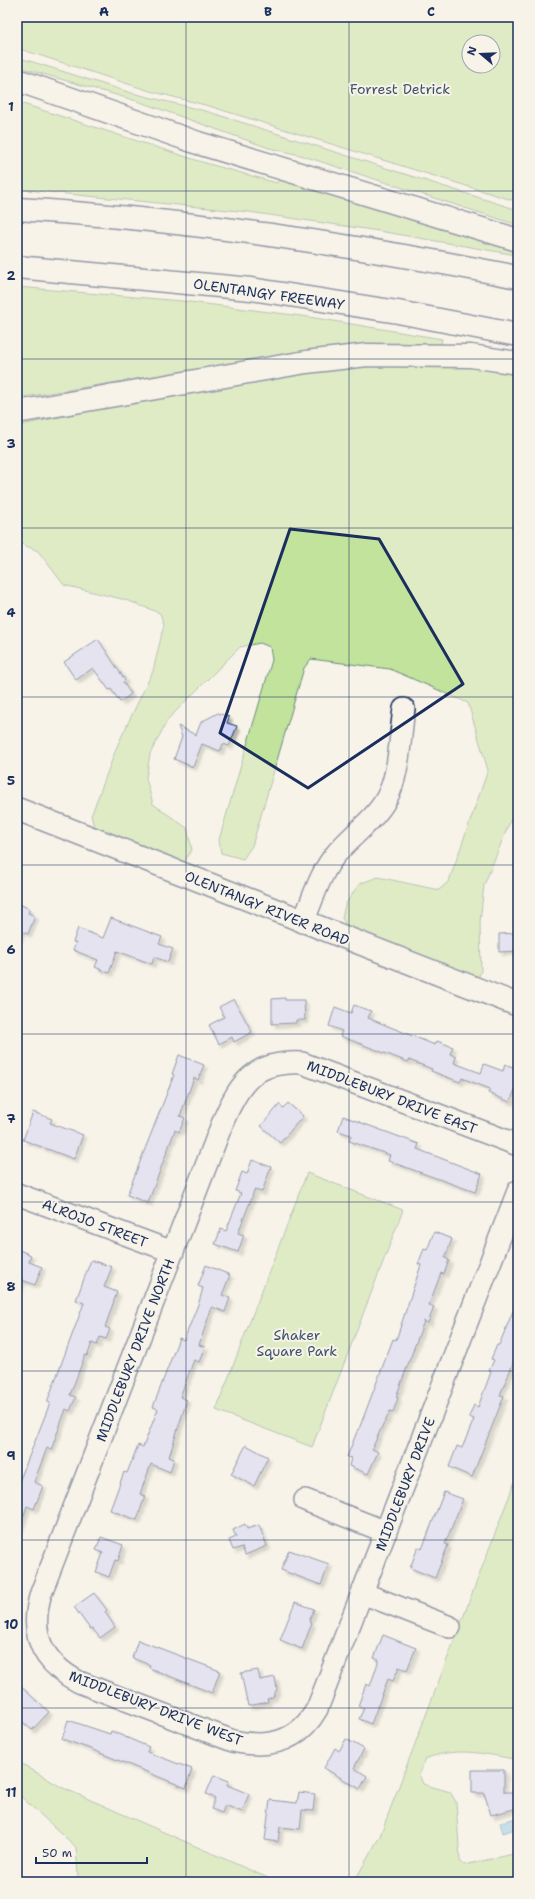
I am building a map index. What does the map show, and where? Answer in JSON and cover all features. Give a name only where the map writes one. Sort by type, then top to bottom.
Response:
[{"type":"main road","points":[[17,80],[198,144],[518,240]]},
{"type":"main road","points":[[17,209],[258,232],[408,255],[518,277]]},
{"type":"main road","name":"OLENTANGY FREEWAY","points":[[17,266],[251,289],[398,312],[518,336]]},
{"type":"main road","points":[[17,412],[306,362],[367,355],[471,356],[518,362]]},
{"type":"main road","name":"OLENTANGY RIVER ROAD","points":[[17,809],[518,1005]]},
{"type":"street","points":[[303,922],[323,872],[330,862],[369,821],[390,792],[396,772],[404,709]]},
{"type":"street","name":"MIDDLEBURY DRIVE EAST","points":[[265,1068],[290,1062],[315,1066],[518,1145]]},
{"type":"street","name":"MIDDLEBURY DRIVE NORTH","points":[[42,1646],[37,1633],[36,1619],[41,1592],[232,1102],[245,1082],[254,1074],[265,1068]]},
{"type":"street","name":"MIDDLEBURY DRIVE","points":[[259,1745],[272,1744],[286,1739],[304,1727],[317,1709],[518,1191]]},
{"type":"street","name":"ALROJO STREET","points":[[17,1194],[173,1252]]},
{"type":"street","points":[[305,1500],[386,1532]]},
{"type":"street","points":[[362,1593],[450,1626]]},
{"type":"street","name":"MIDDLEBURY DRIVE WEST","points":[[42,1646],[48,1658],[57,1668],[79,1682],[233,1740],[259,1745]]},
{"type":"highlighted area","points":[[290,529],[379,539],[463,684],[308,788],[220,733]]},
{"type":"green space","name":"Forrest Detrick","points":[[17,17],[518,17],[518,202],[209,106],[150,91],[17,48]]},
{"type":"green space","points":[[17,57],[128,92],[209,112],[518,210],[518,225],[300,155],[269,148],[137,101],[17,66]]},
{"type":"green space","points":[[17,102],[202,162],[277,183],[279,179],[411,214],[518,248],[516,255],[379,231],[249,212],[17,189]]},
{"type":"green space","points":[[17,287],[182,301],[309,317],[442,339],[440,347],[311,351],[17,398]]},
{"type":"green space","points":[[393,363],[459,365],[518,372],[518,802],[484,885],[480,922],[481,971],[478,978],[350,932],[342,918],[345,905],[359,884],[378,877],[439,890],[449,881],[488,770],[468,703],[390,669],[311,659],[304,668],[252,846],[243,859],[221,853],[219,840],[272,660],[270,647],[260,643],[240,647],[168,719],[150,754],[146,778],[153,804],[187,828],[192,850],[184,862],[94,826],[91,816],[118,744],[153,671],[164,625],[160,613],[126,600],[64,585],[38,551],[17,542],[17,426],[218,384],[311,369]]},
{"type":"green space","name":"Shaker Square Park","points":[[307,1173],[403,1210],[312,1447],[216,1410]]},
{"type":"green space","points":[[518,1473],[518,1509],[516,1515],[518,1520],[518,1760],[472,1752],[448,1753],[425,1759],[419,1774],[423,1784],[450,1792],[456,1802],[460,1861],[464,1865],[518,1853],[518,1882],[354,1882],[380,1836]]},
{"type":"green space","points":[[17,1761],[61,1787],[277,1882],[75,1882],[78,1874],[76,1847],[17,1793]]},
{"type":"water","points":[[518,1817],[518,1828],[503,1833],[500,1823]]},
{"type":"building","points":[[98,639],[125,680],[123,682],[131,694],[120,702],[93,668],[76,680],[64,662]]},
{"type":"building","points":[[218,713],[229,717],[227,723],[237,726],[229,746],[223,744],[220,751],[202,744],[193,767],[174,759],[182,737],[178,726],[196,735],[201,722]]},
{"type":"building","points":[[17,903],[30,909],[28,913],[35,916],[28,934],[21,931],[18,940]]},
{"type":"building","points":[[111,918],[162,937],[159,944],[173,949],[168,962],[154,957],[152,964],[117,951],[109,973],[95,967],[98,960],[73,950],[76,943],[73,942],[78,928],[103,938]]},
{"type":"building","points":[[518,933],[518,951],[499,952],[499,934]]},
{"type":"building","points":[[285,998],[285,1000],[304,1000],[305,1020],[296,1020],[296,1023],[272,1024],[272,999]]},
{"type":"building","points":[[234,999],[252,1032],[234,1042],[232,1037],[219,1044],[209,1025],[224,1017],[219,1007]]},
{"type":"building","points":[[354,1005],[371,1011],[368,1018],[435,1045],[437,1041],[453,1047],[450,1054],[456,1057],[454,1063],[481,1073],[484,1064],[503,1071],[505,1064],[518,1069],[518,1082],[510,1102],[488,1093],[490,1089],[462,1078],[460,1082],[431,1071],[432,1069],[409,1060],[408,1062],[340,1036],[342,1031],[329,1026],[335,1007],[351,1013]]},
{"type":"building","points":[[179,1055],[204,1065],[198,1080],[194,1078],[180,1116],[185,1118],[179,1132],[175,1130],[148,1203],[127,1195],[174,1075],[172,1074]]},
{"type":"building","points":[[288,1103],[303,1116],[280,1143],[261,1126],[280,1104],[283,1108]]},
{"type":"building","points":[[33,1112],[52,1119],[50,1123],[83,1135],[74,1159],[23,1140]]},
{"type":"building","points":[[343,1116],[419,1144],[417,1149],[482,1174],[475,1192],[388,1161],[390,1155],[349,1141],[351,1135],[338,1131]]},
{"type":"building","points":[[252,1160],[271,1167],[262,1192],[254,1190],[238,1233],[244,1235],[238,1252],[215,1244],[221,1229],[226,1231],[241,1193],[235,1191],[242,1172],[247,1174]]},
{"type":"building","points":[[434,1232],[452,1239],[445,1258],[449,1260],[444,1274],[441,1273],[429,1305],[434,1307],[428,1323],[424,1321],[396,1397],[398,1398],[393,1412],[390,1411],[372,1449],[378,1452],[368,1474],[349,1466],[351,1458],[347,1457],[393,1339],[396,1340],[421,1265],[418,1264],[424,1249],[427,1250]]},
{"type":"building","points":[[17,1249],[31,1255],[29,1262],[42,1267],[35,1285],[22,1280],[18,1290]]},
{"type":"building","points":[[91,1260],[112,1267],[104,1287],[117,1292],[105,1327],[110,1329],[106,1339],[100,1337],[97,1345],[92,1343],[87,1356],[85,1355],[70,1395],[76,1397],[70,1411],[66,1409],[51,1450],[47,1448],[34,1482],[43,1486],[34,1509],[27,1506],[19,1529],[17,1528],[17,1487],[50,1403],[47,1402],[84,1303],[76,1300]]},
{"type":"building","points":[[206,1265],[230,1275],[222,1295],[230,1298],[225,1312],[212,1307],[199,1345],[205,1347],[199,1362],[194,1360],[180,1397],[187,1400],[169,1457],[174,1459],[170,1472],[151,1464],[140,1494],[145,1496],[137,1520],[110,1510],[124,1472],[127,1473],[138,1445],[143,1447],[158,1409],[153,1407],[179,1338],[184,1340],[199,1302],[203,1288],[198,1286]]},
{"type":"building","points":[[518,1299],[518,1362],[514,1361],[500,1395],[504,1396],[472,1477],[449,1467],[457,1446],[462,1448],[474,1419],[469,1417],[474,1405],[478,1407],[491,1372],[489,1371],[494,1360],[491,1359],[497,1345],[499,1345]]},
{"type":"building","points":[[246,1445],[268,1457],[254,1486],[231,1474]]},
{"type":"building","points":[[444,1492],[463,1499],[445,1544],[448,1545],[435,1578],[410,1568],[418,1547],[422,1549]]},
{"type":"building","points":[[245,1524],[247,1529],[259,1525],[267,1546],[245,1555],[242,1547],[233,1550],[229,1540],[236,1537],[233,1530]]},
{"type":"building","points":[[101,1537],[123,1545],[118,1561],[115,1560],[109,1577],[96,1572],[103,1553],[96,1550]]},
{"type":"building","points":[[289,1550],[329,1564],[321,1585],[281,1570]]},
{"type":"building","points":[[94,1593],[107,1610],[105,1612],[115,1627],[100,1638],[92,1628],[90,1629],[74,1607]]},
{"type":"building","points":[[295,1602],[314,1609],[309,1622],[312,1623],[302,1649],[280,1640]]},
{"type":"building","points":[[383,1635],[416,1648],[407,1670],[399,1667],[393,1681],[388,1679],[371,1724],[359,1719],[364,1708],[358,1706],[366,1684],[370,1686],[379,1660],[374,1658]]},
{"type":"building","points":[[138,1640],[220,1671],[212,1693],[149,1668],[150,1665],[132,1658]]},
{"type":"building","points":[[258,1670],[260,1680],[275,1677],[277,1689],[273,1697],[267,1699],[268,1702],[248,1706],[241,1673]]},
{"type":"building","points":[[17,1683],[49,1712],[32,1730],[17,1717]]},
{"type":"building","points":[[68,1720],[110,1734],[111,1731],[149,1747],[147,1752],[192,1769],[186,1788],[62,1739]]},
{"type":"building","points":[[346,1739],[364,1749],[354,1768],[367,1776],[360,1789],[324,1768],[335,1748],[339,1751]]},
{"type":"building","points":[[472,1770],[504,1770],[504,1792],[518,1792],[518,1808],[491,1815],[484,1793],[472,1793]]},
{"type":"building","points":[[214,1775],[229,1781],[227,1785],[249,1794],[242,1812],[225,1805],[222,1813],[211,1809],[215,1798],[206,1794]]},
{"type":"building","points":[[299,1792],[315,1794],[313,1811],[302,1810],[300,1829],[280,1827],[278,1842],[265,1840],[270,1800],[297,1803]]}]
